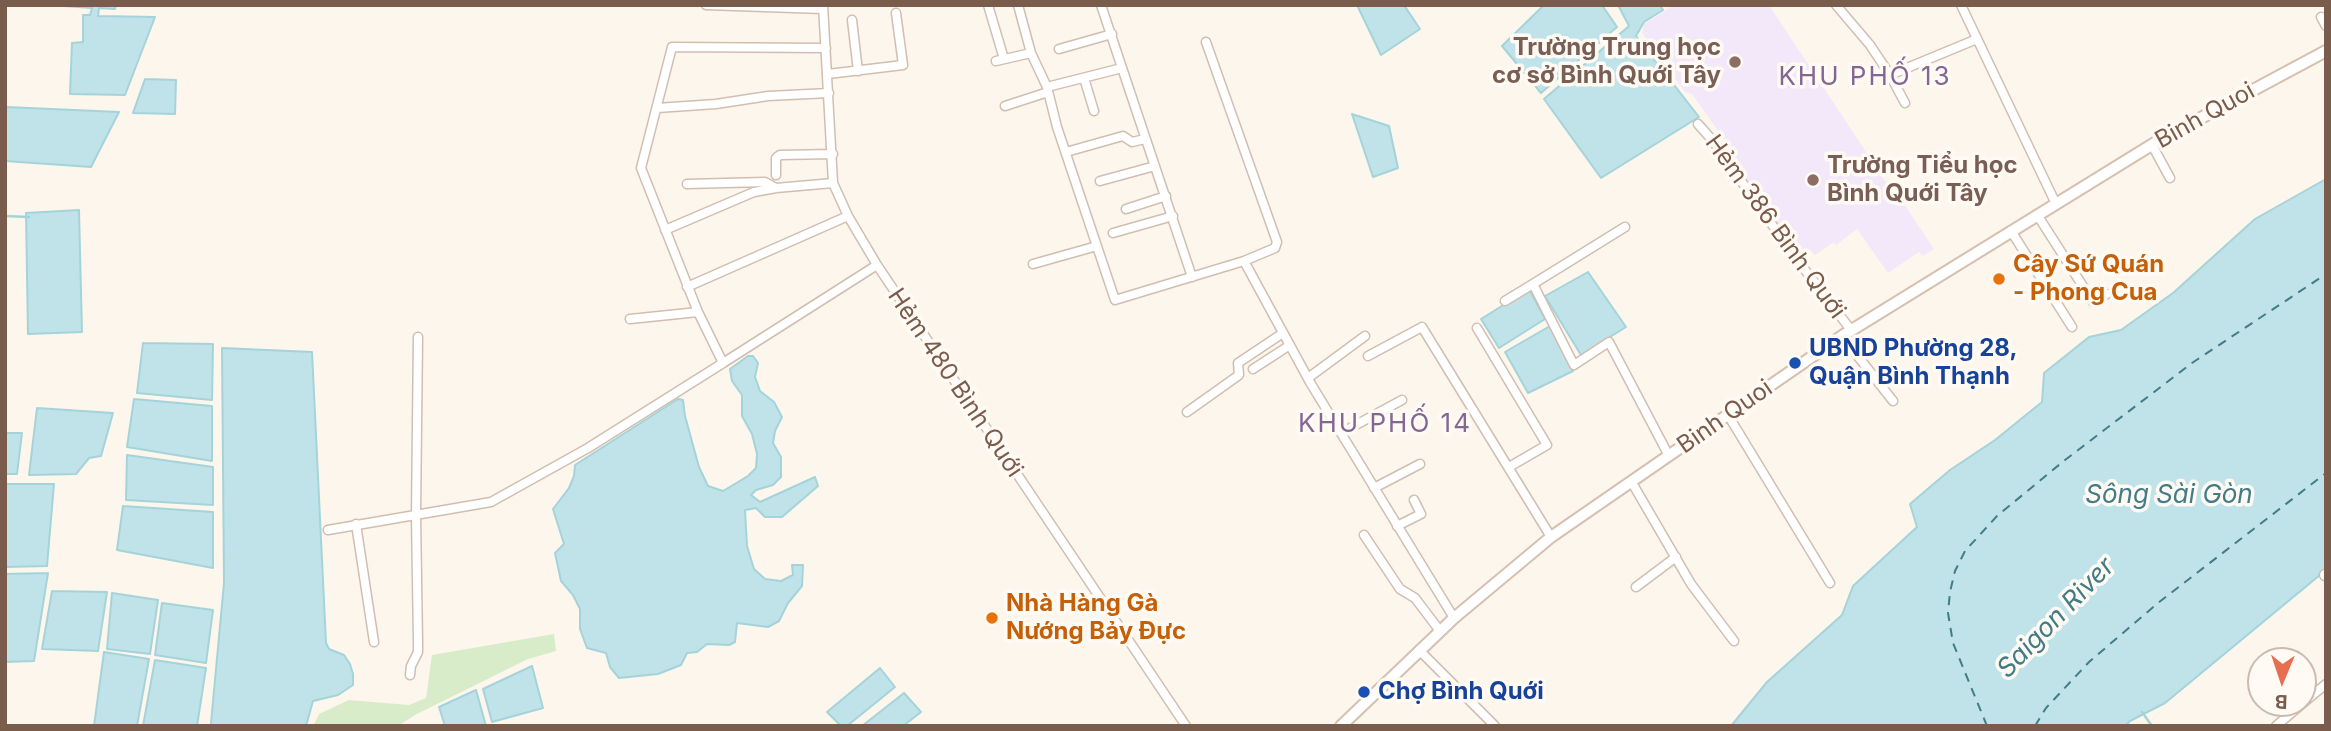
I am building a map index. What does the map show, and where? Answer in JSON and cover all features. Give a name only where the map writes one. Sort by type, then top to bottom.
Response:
[{"type":"main road","name":"Binh Quoi","points":[[1341,726],[1454,618],[1551,537],[1569,527],[1631,481],[1847,333],[2011,231],[2151,145],[2326,51]]},
{"type":"street","points":[[706,5],[823,7]]},
{"type":"street","points":[[988,5],[1000,60],[1031,53]]},
{"type":"street","points":[[1018,5],[1031,53],[1047,89],[1115,300],[1244,261],[1275,248],[1277,242],[1206,42]]},
{"type":"street","points":[[1101,5],[1192,277]]},
{"type":"street","points":[[1836,5],[1871,44],[1905,103]]},
{"type":"street","points":[[1961,5],[2056,204]]},
{"type":"street","name":"Hẻm 480 Bình Quới","points":[[823,7],[833,183],[848,216],[877,265],[1186,726]]},
{"type":"street","points":[[828,74],[903,65],[896,13]]},
{"type":"street","points":[[2321,17],[2326,26]]},
{"type":"street","points":[[852,20],[858,71]]},
{"type":"street","points":[[1059,50],[1112,34]]},
{"type":"street","points":[[1890,75],[1977,39]]},
{"type":"street","points":[[723,363],[687,287],[641,169],[671,47],[826,48]]},
{"type":"street","points":[[1005,106],[1047,89],[1122,68]]},
{"type":"street","points":[[1084,78],[1094,111]]},
{"type":"street","points":[[657,108],[716,104],[768,96],[829,93]]},
{"type":"street","name":"Hẻm 386 Bình Quới","points":[[1698,124],[1713,141],[1795,257],[1893,401]]},
{"type":"street","points":[[1066,152],[1123,136],[1132,142],[1144,139]]},
{"type":"street","points":[[2151,145],[2170,178]]},
{"type":"street","points":[[776,175],[776,158],[780,155],[833,154]]},
{"type":"street","points":[[1100,181],[1155,166]]},
{"type":"street","points":[[687,184],[765,182],[776,188]]},
{"type":"street","points":[[665,230],[754,192],[833,183]]},
{"type":"street","points":[[1126,209],[1166,196]]},
{"type":"street","points":[[687,287],[848,216]]},
{"type":"street","points":[[1113,233],[1173,216]]},
{"type":"street","points":[[2038,216],[2093,302],[2107,294]]},
{"type":"street","points":[[1505,301],[1625,227]]},
{"type":"street","points":[[2011,231],[2072,327]]},
{"type":"street","points":[[1033,264],[1097,246]]},
{"type":"street","points":[[1244,261],[1308,378],[1454,618]]},
{"type":"street","points":[[328,530],[491,502],[588,448],[877,265]]},
{"type":"street","points":[[1533,284],[1574,365],[1609,342],[1669,456]]},
{"type":"street","points":[[630,319],[698,312]]},
{"type":"street","points":[[1368,356],[1423,327],[1551,537]]},
{"type":"street","points":[[1477,328],[1547,445],[1508,467]]},
{"type":"street","points":[[1187,412],[1239,375],[1238,363],[1283,333]]},
{"type":"street","points":[[1308,378],[1365,336]]},
{"type":"street","points":[[410,675],[418,652],[418,337]]},
{"type":"street","points":[[1253,369],[1290,345]]},
{"type":"street","points":[[1341,433],[1402,400]]},
{"type":"street","points":[[1728,415],[1830,583]]},
{"type":"street","points":[[1374,488],[1420,464]]},
{"type":"street","points":[[1631,481],[1695,590],[1734,641]]},
{"type":"street","points":[[1397,526],[1421,514],[1414,500]]},
{"type":"street","points":[[356,524],[374,642]]},
{"type":"street","points":[[1364,534],[1400,589],[1415,598],[1440,631]]},
{"type":"street","points":[[1636,587],[1676,557]]},
{"type":"street","points":[[1419,650],[1495,726]]},
{"type":"shaded area","points":[[1674,5],[1769,5],[1901,205],[1904,204],[1934,249],[1923,256],[1919,252],[1888,273],[1857,229],[1836,245],[1834,242],[1815,255],[1809,249],[1805,252],[1794,238],[1787,242],[1722,152],[1729,146],[1692,94],[1685,92],[1642,33],[1644,24]]},
{"type":"green space","points":[[554,634],[556,651],[528,659],[398,726],[313,726],[319,714],[349,700],[409,705],[426,698],[432,655]]},
{"type":"water","points":[[49,5],[116,5],[115,9],[99,8],[98,16],[155,17],[125,95],[70,94],[72,43],[83,42],[83,15],[90,15],[92,8]]},
{"type":"water","points":[[1357,5],[1404,5],[1420,29],[1381,55]]},
{"type":"water","points":[[1544,5],[1602,5],[1617,27],[1541,93],[1502,46]]},
{"type":"water","points":[[1618,5],[1660,5],[1663,10],[1644,22],[1636,36],[1699,117],[1601,178],[1544,99],[1629,26]]},
{"type":"water","points":[[145,79],[176,80],[175,114],[133,113]]},
{"type":"water","points":[[6,107],[119,112],[91,167],[5,161]]},
{"type":"water","points":[[1352,114],[1389,126],[1398,168],[1373,177]]},
{"type":"water","name":"Sông Sài Gòn","points":[[2326,179],[2326,570],[2165,703],[2125,726],[1731,726],[1767,682],[1842,615],[1853,586],[1917,527],[1910,504],[1950,470],[1995,440],[2042,402],[2044,373],[2089,337],[2121,330],[2173,293],[2255,219]]},
{"type":"water","points":[[79,210],[82,332],[28,334],[26,213]]},
{"type":"water","points":[[1588,272],[1626,327],[1581,355],[1545,296]]},
{"type":"water","points":[[1529,289],[1545,319],[1499,348],[1481,319]]},
{"type":"water","points":[[1550,326],[1573,371],[1528,393],[1505,352]]},
{"type":"water","points":[[143,343],[213,344],[212,400],[137,393]]},
{"type":"water","points":[[222,348],[312,352],[326,643],[329,649],[344,655],[350,664],[353,685],[338,695],[313,701],[306,726],[212,726],[211,723],[224,583]]},
{"type":"water","points":[[748,356],[753,356],[758,363],[755,377],[760,391],[774,402],[782,417],[773,443],[781,457],[781,477],[773,485],[756,490],[751,495],[760,502],[815,477],[818,486],[782,517],[765,517],[756,508],[745,510],[747,546],[754,569],[765,579],[781,581],[793,575],[792,565],[803,565],[802,586],[788,603],[779,621],[768,627],[737,623],[735,642],[729,645],[707,644],[697,652],[687,653],[681,665],[658,674],[619,678],[610,667],[606,653],[587,648],[580,629],[580,609],[561,581],[555,553],[564,544],[553,509],[569,488],[575,465],[678,399],[683,400],[699,467],[708,486],[723,491],[748,476],[756,468],[757,454],[752,434],[742,416],[742,395],[732,381],[730,369]]},
{"type":"water","points":[[134,399],[212,406],[212,461],[127,447]]},
{"type":"water","points":[[37,408],[113,413],[101,456],[89,458],[76,474],[29,475]]},
{"type":"water","points":[[5,433],[22,433],[17,474],[5,474]]},
{"type":"water","points":[[127,455],[213,467],[213,505],[126,500]]},
{"type":"water","points":[[5,484],[54,484],[47,566],[5,567]]},
{"type":"water","points":[[123,506],[213,512],[213,568],[117,550]]},
{"type":"water","points":[[48,573],[34,661],[5,662],[5,574]]},
{"type":"water","points":[[52,591],[107,592],[98,651],[42,649]]},
{"type":"water","points":[[112,593],[158,600],[150,654],[107,649]]},
{"type":"water","points":[[162,603],[213,610],[206,663],[155,655]]},
{"type":"water","points":[[104,652],[149,659],[137,726],[94,726]]},
{"type":"water","points":[[155,660],[206,668],[197,726],[143,726]]},
{"type":"water","points":[[532,666],[543,708],[492,722],[483,689]]},
{"type":"water","points":[[880,668],[895,687],[847,726],[841,726],[827,712]]},
{"type":"water","points":[[476,690],[486,726],[445,726],[439,707]]},
{"type":"water","points":[[904,693],[921,712],[903,726],[862,726]]},
{"type":"waterway","points":[[5,216],[29,217]]},
{"type":"waterway","points":[[2142,712],[2152,726]]},
{"type":"ferry route","points":[[1987,726],[1953,643],[1948,613],[1955,571],[1965,551],[1997,516],[2065,460],[2192,363],[2326,274]]},
{"type":"ferry route","points":[[2035,726],[2046,708],[2089,662],[2158,603],[2326,473]]},
{"type":"place","name":"Trường Trung học cơ sở Bình Quới Tây","points":[[1735,62]]},
{"type":"place","name":"Trường Tiểu học Bình Quới Tây","points":[[1813,180]]},
{"type":"place","name":"Cây Sứ Quán - Phong Cua","points":[[1999,279]]},
{"type":"place","name":"UBND Phường 28, Quận Bình Thạnh","points":[[1795,363]]},
{"type":"place","name":"Nhà Hàng Gà Nướng Bảy Đực","points":[[992,618]]},
{"type":"place","name":"Chợ Bình Quới","points":[[1364,692]]},
{"type":"district","name":"KHU PHỐ 13","points":[[1865,77]]},
{"type":"district","name":"KHU PHỐ 14","points":[[1385,424]]},
{"type":"water label","name":"Saigon River","points":[[2056,618]]}]
